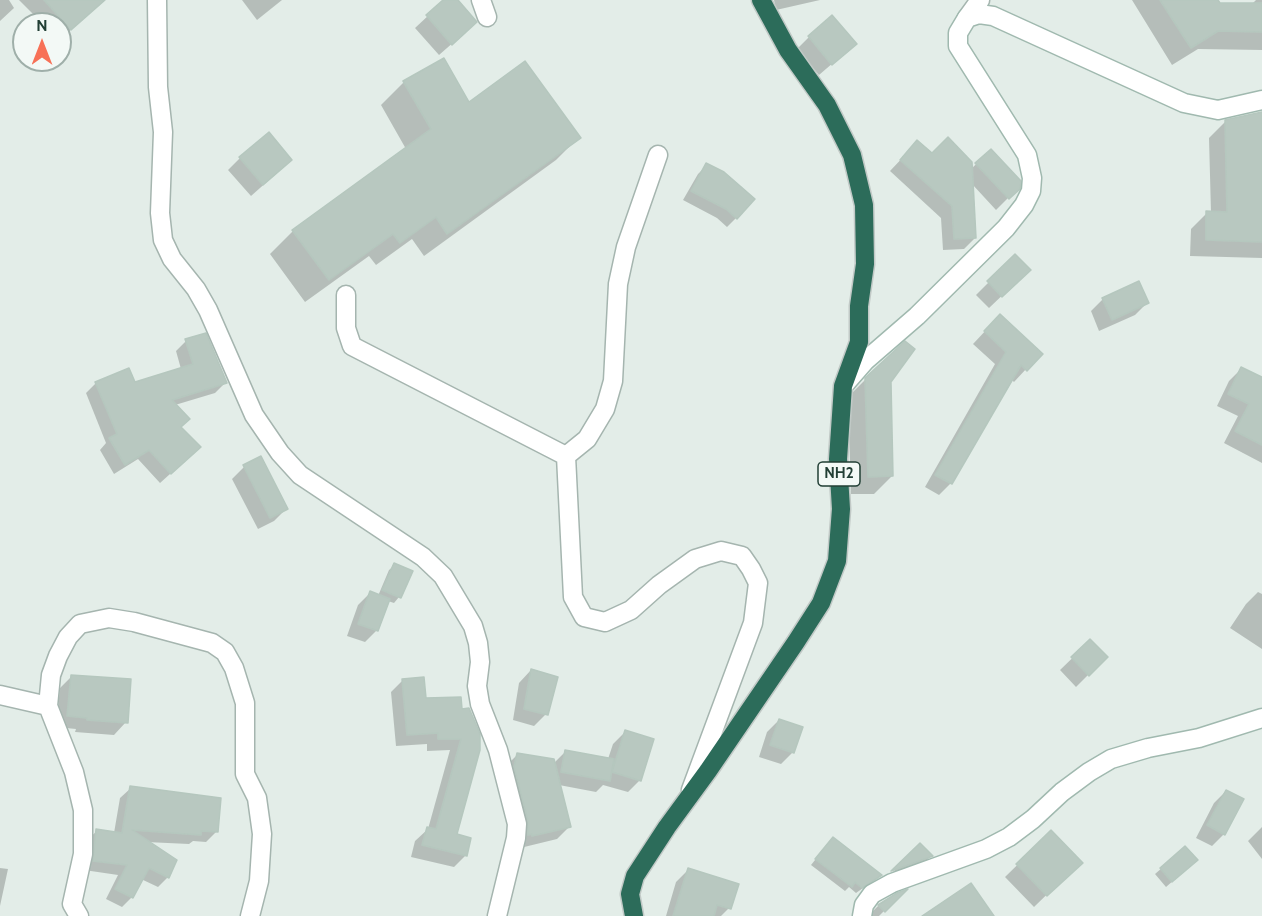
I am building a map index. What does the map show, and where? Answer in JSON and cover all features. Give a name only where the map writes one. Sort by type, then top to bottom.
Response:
[{"type":"highway","name":"NH2","points":[[634,916],[630,894],[636,876],[666,827],[708,771],[821,603],[837,561],[841,509],[838,459],[843,386],[859,342],[859,306],[865,264],[864,205],[852,155],[827,105],[788,50],[761,0]]},
{"type":"street","points":[[157,0],[158,87],[163,132],[160,213],[163,240],[172,260],[196,289],[208,310],[254,415],[280,453],[300,475],[423,557],[443,576],[472,626],[478,643],[480,662],[477,686],[480,704],[498,750],[517,824],[516,838],[497,916]]},
{"type":"street","points":[[843,386],[865,361],[917,316],[1006,228],[1024,205],[1031,191],[1032,178],[1027,155],[958,46],[958,33],[980,0]]},
{"type":"street","points":[[966,18],[980,14],[993,16],[1185,103],[1218,110],[1262,100]]},
{"type":"street","points":[[566,456],[587,439],[605,409],[613,381],[618,284],[626,247],[658,155]]},
{"type":"street","points":[[346,295],[346,328],[352,346],[566,456]]},
{"type":"street","points":[[566,456],[573,597],[584,617],[605,622],[631,610],[695,559],[721,551],[741,556],[752,568],[758,583],[753,623],[689,797]]},
{"type":"street","points":[[79,916],[72,904],[83,854],[83,810],[74,772],[48,706],[51,675],[68,638],[80,624],[109,618],[134,622],[212,643],[225,652],[234,668],[245,703],[245,774],[257,798],[262,834],[259,881],[250,916]]},
{"type":"street","points":[[0,695],[48,706]]},
{"type":"street","points":[[862,916],[864,904],[872,894],[891,883],[986,849],[1009,837],[1033,819],[1062,792],[1111,759],[1148,748],[1199,738],[1262,718]]},
{"type":"building","points":[[44,0],[105,0],[72,29],[72,12],[55,12]]},
{"type":"building","points":[[443,0],[458,0],[477,22],[452,45],[426,15]]},
{"type":"building","points":[[1160,0],[1262,3],[1262,32],[1218,31],[1191,48]]},
{"type":"building","points":[[832,15],[857,44],[832,65],[808,36]]},
{"type":"building","points":[[444,58],[469,102],[525,61],[581,138],[447,234],[436,217],[400,243],[393,234],[329,280],[292,230],[431,129],[403,81]]},
{"type":"building","points":[[1262,112],[1262,242],[1206,240],[1206,211],[1227,212],[1225,120]]},
{"type":"building","points":[[269,132],[292,160],[263,185],[239,157]]},
{"type":"building","points":[[948,137],[972,162],[976,238],[954,239],[952,206],[900,160],[917,140],[932,153]]},
{"type":"building","points":[[991,149],[1021,181],[1020,189],[1009,199],[975,163]]},
{"type":"building","points":[[706,163],[724,172],[755,199],[737,219],[726,209],[691,191]]},
{"type":"building","points":[[1015,254],[1031,270],[1002,297],[987,281]]},
{"type":"building","points":[[1139,281],[1149,303],[1112,320],[1102,298]]},
{"type":"building","points":[[1000,314],[1043,354],[1027,371],[1021,365],[952,484],[935,475],[1006,352],[984,331]]},
{"type":"building","points":[[206,333],[227,383],[172,400],[190,419],[181,427],[201,447],[171,474],[149,450],[125,465],[109,438],[117,434],[95,382],[129,368],[135,382],[193,364],[185,339]]},
{"type":"building","points":[[905,341],[915,349],[891,382],[893,476],[868,477],[865,378]]},
{"type":"building","points":[[1241,367],[1262,377],[1262,445],[1235,431],[1249,404],[1228,394]]},
{"type":"building","points":[[261,456],[288,509],[270,518],[243,465]]},
{"type":"building","points":[[394,563],[413,571],[401,598],[382,590]]},
{"type":"building","points":[[370,591],[390,599],[378,631],[358,624]]},
{"type":"building","points":[[1090,639],[1108,657],[1089,676],[1071,657]]},
{"type":"building","points":[[531,669],[558,677],[548,715],[524,709]]},
{"type":"building","points":[[71,675],[131,679],[128,723],[67,716]]},
{"type":"building","points":[[424,677],[426,698],[461,697],[462,709],[469,708],[480,734],[480,750],[457,834],[471,838],[467,856],[422,845],[427,827],[436,829],[461,739],[438,739],[438,733],[407,735],[402,679]]},
{"type":"building","points":[[779,719],[803,727],[794,753],[770,745]]},
{"type":"building","points":[[625,730],[654,739],[641,781],[612,772]]},
{"type":"building","points":[[565,750],[614,759],[610,781],[561,772]]},
{"type":"building","points":[[517,753],[554,759],[571,827],[528,835],[528,821],[514,767]]},
{"type":"building","points":[[130,786],[221,798],[218,832],[201,831],[201,835],[132,830],[177,860],[169,878],[149,868],[133,898],[115,889],[127,865],[93,861],[96,829],[122,833]]},
{"type":"building","points":[[1226,790],[1244,799],[1225,835],[1207,825]]},
{"type":"building","points":[[1051,830],[1083,863],[1047,896],[1016,864]]},
{"type":"building","points":[[833,837],[882,875],[862,888],[855,882],[852,887],[815,859]]},
{"type":"building","points":[[920,843],[933,856],[891,871]]},
{"type":"building","points":[[1185,846],[1198,860],[1172,882],[1160,868]]},
{"type":"building","points":[[688,868],[739,884],[731,909],[717,905],[714,916],[673,916]]},
{"type":"building","points":[[971,883],[994,916],[922,916]]},
{"type":"building","points":[[908,889],[885,912],[878,905],[897,893]]}]
